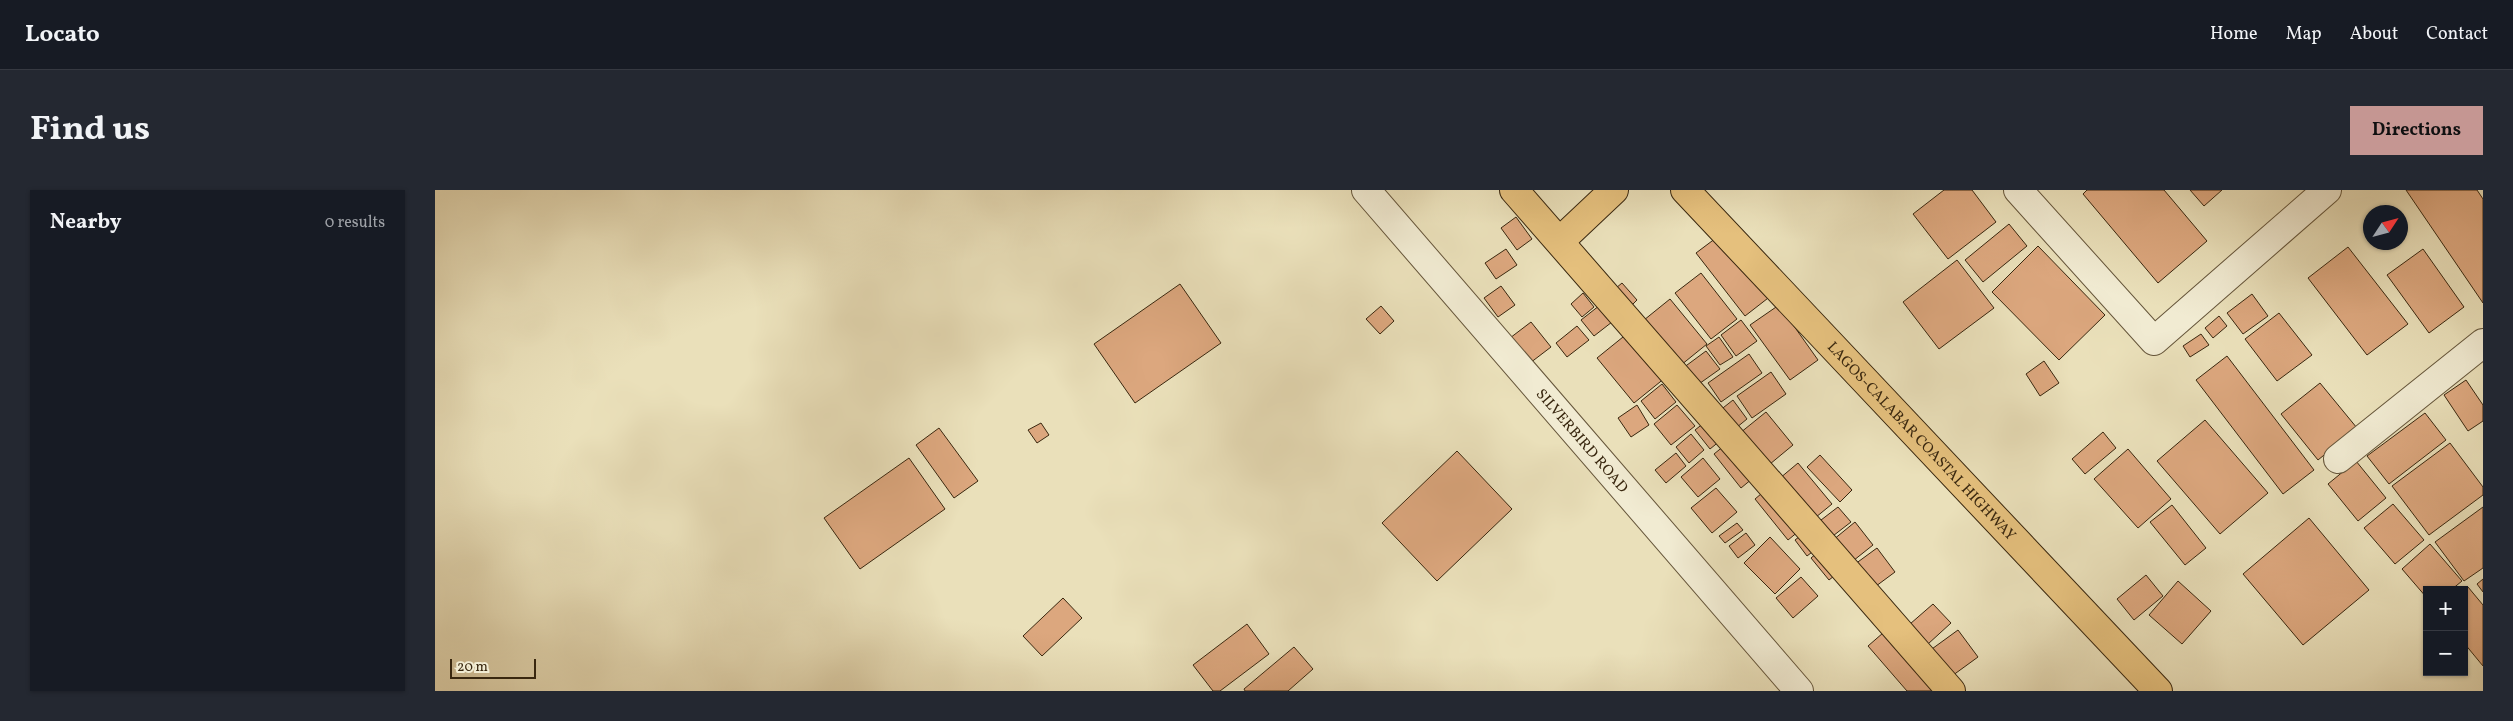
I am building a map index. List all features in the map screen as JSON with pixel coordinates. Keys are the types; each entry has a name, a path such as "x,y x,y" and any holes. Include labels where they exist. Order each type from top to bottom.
{"highway":[{"path":"1514,190 1951,691"},
{"path":"1560,241 1614,190"},
{"name":"LAGOS-CALABAR COASTAL HIGHWAY","path":"1685,190 2159,691"}],"street":[{"name":"SILVERBIRD ROAD","path":"1366,190 1799,691"},
{"path":"2018,190 2154,341 2327,190"},
{"path":"2338,459 2483,343"}],"building":[{"path":"1944,190 1972,190 1996,222 1948,259 1913,214"},
{"path":"2087,190 2164,190 2207,241 2158,283 2083,194"},
{"path":"2190,190 2222,190 2204,206"},
{"path":"2406,190 2477,190 2483,199 2483,303"},
{"path":"1516,217 1532,239 1517,250 1501,228"},
{"path":"2009,224 2027,246 1983,282 1965,260"},
{"path":"1724,232 1772,295 1745,316 1696,253"},
{"path":"2038,246 2105,315 2059,360 1992,292"},
{"path":"2348,247 2408,324 2367,355 2308,278"},
{"path":"1506,249 1517,265 1496,279 1485,263"},
{"path":"2423,249 2464,307 2429,333 2387,275"},
{"path":"1957,260 1994,308 1939,349 1903,302"},
{"path":"1701,273 1737,319 1711,339 1675,293"},
{"path":"1622,283 1637,300 1626,311 1610,293"},
{"path":"1180,284 1221,343 1135,403 1094,344"},
{"path":"1501,286 1515,305 1498,317 1484,298"},
{"path":"1583,293 1594,307 1582,317 1571,304"},
{"path":"2252,294 2268,316 2243,334 2227,313"},
{"path":"1609,298 1621,315 1594,336 1581,320"},
{"path":"1670,299 1707,344 1634,403 1597,358"},
{"path":"1779,305 1818,360 1790,380 1750,325"},
{"path":"1381,306 1394,321 1380,334 1366,319"},
{"path":"2279,313 2312,355 2277,381 2245,339"},
{"path":"2219,316 2227,326 2213,338 2205,328"},
{"path":"1741,320 1757,341 1736,356 1721,335"},
{"path":"1531,322 1551,347 1530,363 1510,338"},
{"path":"1577,326 1589,340 1567,357 1556,343"},
{"path":"2201,334 2209,345 2190,357 2183,346"},
{"path":"1719,337 1733,357 1720,365 1706,346"},
{"path":"1706,351 1720,369 1696,386 1683,368"},
{"path":"1749,354 1762,373 1721,402 1708,383"},
{"path":"2227,356 2314,470 2283,494 2196,380"},
{"path":"2044,361 2059,383 2040,396 2026,374"},
{"path":"1771,372 1786,394 1752,418 1737,396"},
{"path":"2466,380 2483,405 2483,421 2468,431 2444,395"},
{"path":"2320,383 2357,428 2318,460 2281,414"},
{"path":"1662,384 1676,402 1655,419 1641,401"},
{"path":"1733,400 1747,419 1710,449 1695,430"},
{"path":"1637,405 1649,425 1631,437 1618,418"},
{"path":"1677,405 1695,426 1671,445 1654,424"},
{"path":"1766,412 1793,445 1741,488 1714,454"},
{"path":"2425,413 2446,440 2389,484 2367,456"},
{"path":"2205,420 2268,493 2220,534 2157,461"},
{"path":"1041,423 1049,435 1037,443 1028,430"},
{"path":"939,428 978,481 954,498 916,445"},
{"path":"2103,432 2116,448 2085,474 2072,459"},
{"path":"1691,434 1704,450 1689,463 1676,447"},
{"path":"2450,443 2483,487 2483,495 2429,535 2392,486"},
{"path":"2128,449 2171,499 2138,528 2094,479"},
{"path":"1457,451 1512,509 1437,581 1382,523"},
{"path":"1676,453 1686,466 1666,483 1655,470"},
{"path":"1820,455 1852,490 1840,502 1807,467"},
{"path":"909,458 945,509 860,569 824,518"},
{"path":"1703,458 1720,479 1698,497 1681,477"},
{"path":"2356,461 2386,498 2358,521 2328,484"},
{"path":"1798,463 1832,504 1788,540 1755,499"},
{"path":"1716,488 1737,512 1712,533 1691,508"},
{"path":"2393,504 2424,540 2395,564 2364,528"},
{"path":"2172,505 2206,548 2185,565 2150,522"},
{"path":"1838,507 1851,522 1807,556 1795,540"},
{"path":"2483,507 2483,568 2464,581 2435,542"},
{"path":"2309,518 2369,590 2303,645 2243,574"},
{"path":"1855,522 1873,545 1829,580 1811,558"},
{"path":"1737,523 1743,530 1725,543 1719,536"},
{"path":"1746,533 1755,545 1738,558 1729,546"},
{"path":"1770,537 1800,569 1775,594 1744,563"},
{"path":"2430,544 2462,581 2456,586 2423,586 2423,593 2402,569"},
{"path":"1877,548 1895,572 1868,592 1851,567"},
{"path":"2146,575 2163,596 2134,620 2117,599"},
{"path":"1801,577 1818,596 1793,618 1776,598"},
{"path":"2483,579 2483,592 2477,584"},
{"path":"2178,581 2211,611 2182,644 2149,615"},
{"path":"2468,587 2483,605 2483,666 2468,648"},
{"path":"1063,598 1082,618 1042,656 1023,636"},
{"path":"1933,604 1951,623 1928,644 1910,624"},
{"path":"1247,624 1269,654 1220,691 1213,691 1193,665"},
{"path":"1891,626 1947,691 1907,691 1868,646"},
{"path":"1958,630 1978,657 1945,681 1925,654"},
{"path":"1294,647 1313,669 1288,691 1245,691 1244,689"}]}
